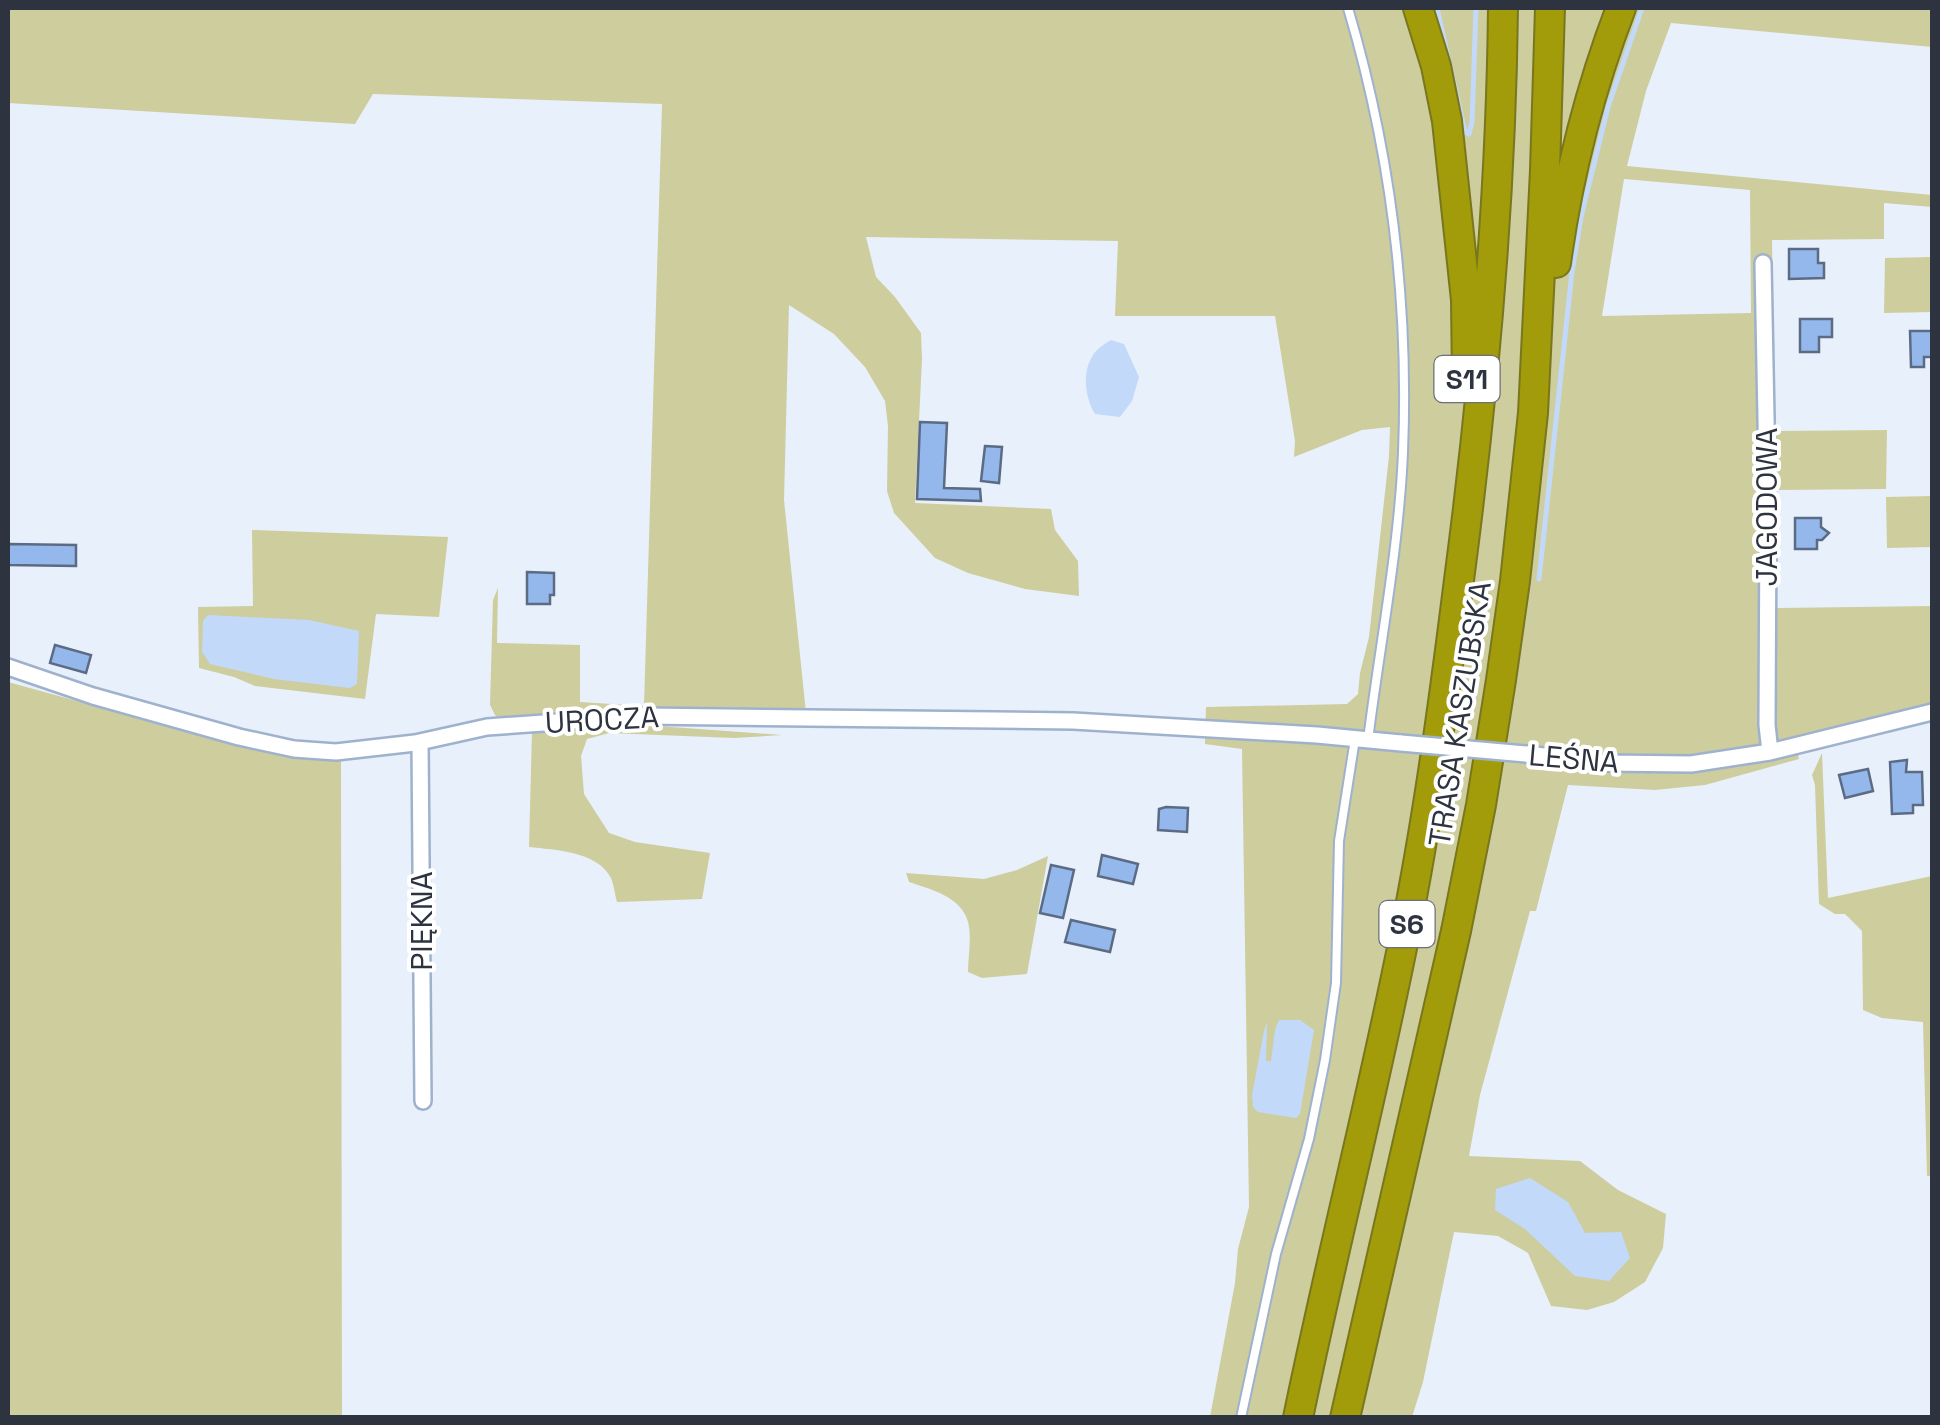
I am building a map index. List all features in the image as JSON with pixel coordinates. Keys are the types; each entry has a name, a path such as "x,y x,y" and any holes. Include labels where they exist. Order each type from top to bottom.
{"highway":[{"name":"S11","path":"1418,8 1436,66 1447,122 1466,300 1463,554"},
{"name":"TRASA KASZUBSKA","path":"1298,1418 1382,1042 1438,742 1474,471 1494,249 1502,8"},
{"name":"TRASA KASZUBSKA","path":"1344,1418 1456,931 1481,806 1515,581 1533,412 1550,8"},
{"name":"S11","path":"1533,412 1571,178 1621,8"}],"street":[{"name":"JAGODOWA","path":"1763,263 1770,752"},
{"name":"UROCZA","path":"8,667 239,737 294,749 336,752 420,742 487,727 643,716 1072,722 1210,728"},
{"name":"LEŚNA","path":"1210,728 1634,764 1691,764 1770,752 1932,712"},
{"name":"PIĘKNA","path":"420,742 423,1101"}],"lane":[{"path":"1241,1418 1276,1254 1309,1138 1325,1060 1336,984 1338,841 1380,662 1402,456 1404,332 1391,196 1378,120 1348,8"}],"green space":[{"path":"8,8 1932,8 1932,47 1671,23 1646,91 1627,166 1932,195 1932,207 1884,203 1884,239 1772,240 1775,431 1887,430 1886,489 1775,490 1776,608 1932,606 1932,705 1795,739 1799,759 1705,785 1655,790 1568,785 1536,911 1530,911 1480,1095 1469,1156 1580,1161 1618,1190 1666,1214 1663,1248 1645,1282 1614,1302 1587,1310 1551,1306 1528,1253 1498,1236 1454,1232 1412,1417 1210,1417 1238,1249 1249,1207 1242,749 1205,744 1206,707 1347,704 1358,694 1369,637 1389,456 1390,427 1362,430 1294,457 1295,441 1275,316 1115,316 1118,241 866,237 876,277 921,333 915,503 1051,509 1055,530 1078,561 1079,596 1025,589 968,573 935,558 894,513 887,491 885,401 865,367 834,334 789,305 784,500 806,713 726,707 645,707 645,713 503,721 490,705 493,600 498,588 497,643 580,645 580,702 644,706 662,104 373,94 355,124 8,103","holes":["1624,179 1750,190 1751,313 1602,316"]},
{"path":"1932,257 1932,312 1884,313 1885,258"},
{"path":"1932,496 1932,547 1887,548 1886,497"},
{"path":"252,530 448,537 439,617 376,614 365,699 255,686 199,668 198,607 253,606"},
{"path":"8,682 286,755 341,757 342,1417 8,1417"},
{"path":"644,725 782,735 734,738 609,733 587,739 581,756 584,794 609,833 635,842 710,853 702,899 617,902 611,878 596,862 563,851 529,847 532,731"},
{"path":"1822,753 1828,898 1932,876 1932,1176 1927,1176 1923,1022 1882,1018 1863,1010 1862,931 1845,914 1835,914 1819,904 1812,775"},
{"path":"1048,856 1027,974 982,978 968,972 970,934 965,913 944,895 909,882 906,873 984,879"}],"water":[{"path":"1111,340 1124,344 1139,377 1132,401 1120,417 1095,414 1088,399 1088,365"},
{"path":"208,615 309,620 359,631 357,684 350,688 274,679 210,664 202,652 203,621"},
{"path":"1279,1020 1300,1020 1314,1030 1300,1114 1296,1118 1258,1112 1253,1107 1264,1031 1267,1022 1266,1061 1271,1061"},
{"path":"1530,1178 1568,1202 1585,1233 1621,1232 1630,1258 1609,1281 1575,1276 1525,1229 1495,1210 1496,1189"}],"building":[{"path":"1789,249 1818,249 1818,263 1824,263 1824,278 1789,279"},
{"path":"1800,319 1832,319 1832,337 1819,337 1819,352 1800,352"},
{"path":"1910,331 1932,331 1932,357 1924,357 1924,367 1911,367"},
{"path":"920,422 947,423 944,488 980,489 981,501 917,499"},
{"path":"985,446 1002,447 999,483 981,481"},
{"path":"1795,518 1821,518 1821,527 1829,533 1817,540 1817,549 1795,549"},
{"path":"8,544 76,545 76,566 8,565"},
{"path":"527,572 554,573 550,604 527,604"},
{"path":"55,645 91,655 86,673 50,663"},
{"path":"1907,760 1906,772 1922,772 1923,805 1913,805 1913,813 1892,814 1890,762"},
{"path":"1868,769 1873,791 1845,798 1839,775"},
{"path":"1188,808 1187,832 1158,830 1159,809"},
{"path":"1102,855 1138,864 1133,884 1098,876"},
{"path":"1051,865 1074,870 1063,918 1040,913"},
{"path":"1071,920 1115,930 1110,952 1065,942"}],"waterway":[{"path":"1437,8 1465,132 1469,134"},
{"path":"1469,134 1476,8"},
{"path":"1539,579 1581,217 1608,107 1642,8"}]}
